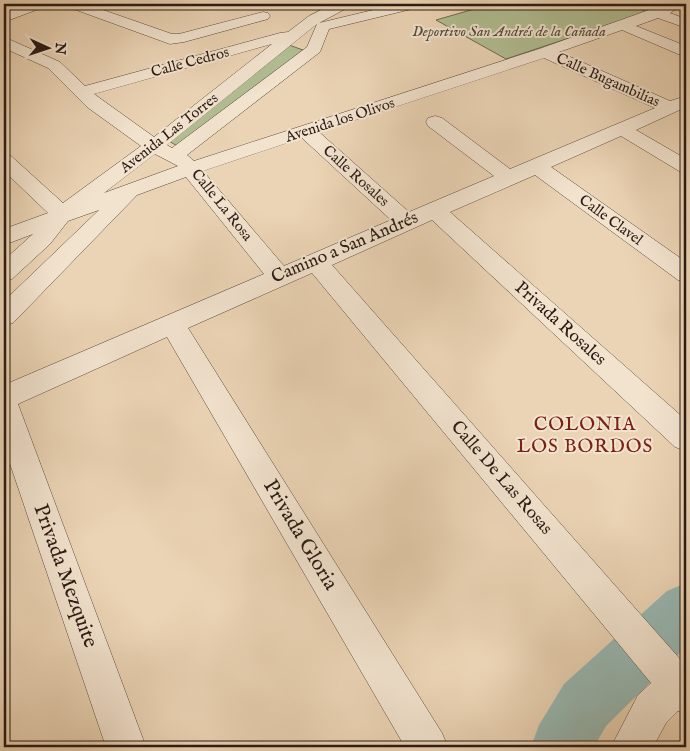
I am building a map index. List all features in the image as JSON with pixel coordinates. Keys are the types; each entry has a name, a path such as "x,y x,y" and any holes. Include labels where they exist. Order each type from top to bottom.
{"street":[{"path":"4,18 39,4"},
{"path":"73,4 170,39 179,39 263,16"},
{"name":"Avenida Las Torres","path":"4,273 42,238 62,214 154,146 320,16 344,4"},
{"name":"Avenida Las Torres","path":"183,162 314,49 323,26 415,4"},
{"name":"Avenida los Olivos","path":"4,238 62,214 132,190 183,162 306,131 545,52 658,13 677,4"},
{"path":"241,7 299,32"},
{"path":"658,13 686,24"},
{"path":"622,25 684,51"},
{"name":"Calle Cedros","path":"81,92 299,32"},
{"name":"Calle La Rosa","path":"4,42 54,65 93,103 154,146 183,162 280,276"},
{"name":"Calle Bugambilias","path":"545,52 678,105"},
{"name":"Camino a San Andrés","path":"4,397 678,105"},
{"path":"435,122 509,178"},
{"path":"622,129 686,167"},
{"name":"Calle Rosales","path":"306,131 406,222"},
{"path":"4,160 62,214"},
{"name":"Calle Clavel","path":"536,166 686,274"},
{"name":"Avenida Las Torres","path":"4,316 132,190"},
{"name":"Privada Rosales","path":"434,210 686,438"},
{"name":"Calle De Las Rosas","path":"316,262 678,681"},
{"name":"Privada Gloria","path":"172,323 428,747"},
{"name":"Privada Mezquite","path":"4,405 126,747"},
{"path":"631,747 652,709 678,681"}],"green space":[{"name":"Deportivo San Andrés de la Cañada","path":"492,4 655,4 640,9 647,12 506,59 436,20"},
{"path":"289,45 303,50 179,147 167,140"}],"waterway":[{"path":"561,747 585,705 686,610"}],"district":[{"name":"COLONIA LOS BORDOS","path":"585,436"}]}
